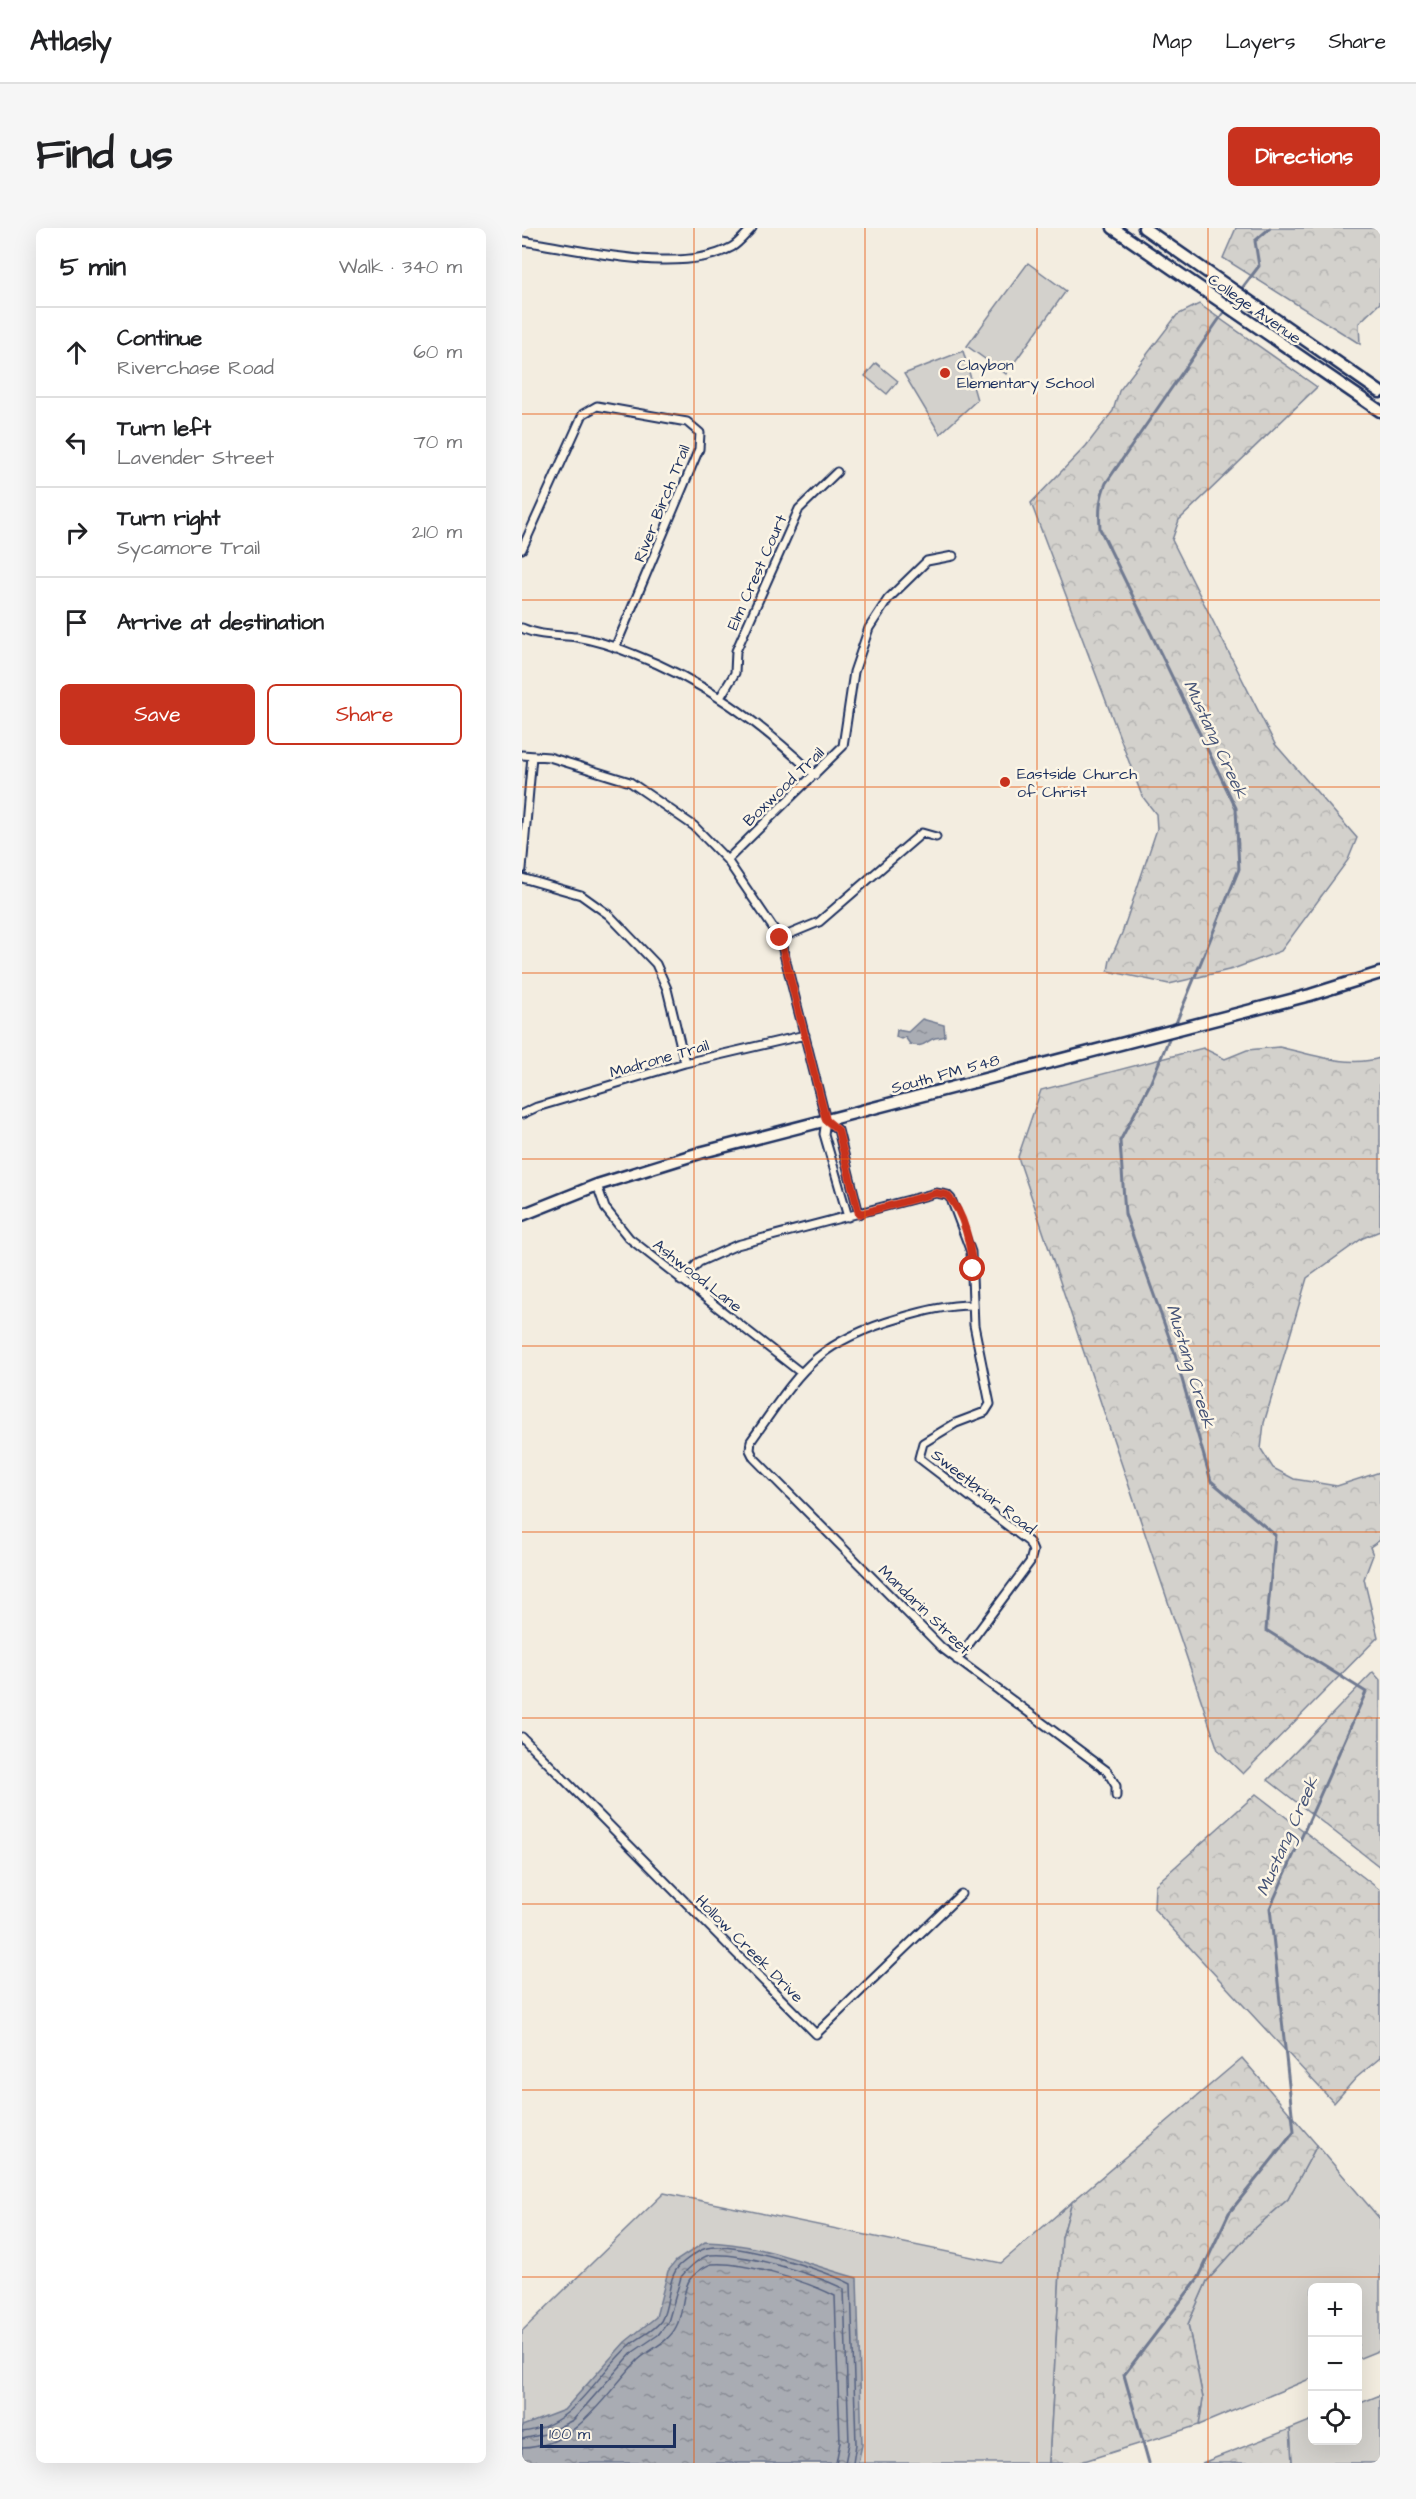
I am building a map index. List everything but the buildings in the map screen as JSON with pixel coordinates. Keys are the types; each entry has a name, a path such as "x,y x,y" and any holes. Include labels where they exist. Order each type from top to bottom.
{"main road":[{"name":"College Avenue","path":"1113,228 1380,411"},
{"name":"College Avenue","path":"1144,228 1380,392"},
{"path":"1326,375 1336,360"},
{"name":"South FM 548","path":"522,1215 597,1185 703,1152 1320,992 1380,973"}],"street":[{"path":"522,241 655,260 691,260 733,247 752,228"},
{"name":"River Birch Trail","path":"522,549 582,414 597,406 687,422 700,433 699,449 615,648"},
{"name":"Elm Crest Court","path":"721,696 735,673 736,651 799,509 837,472"},
{"name":"Boxwood Trail","path":"727,860 843,746 854,672 869,628 888,599 927,561 953,556"},
{"path":"522,628 532,633 579,638 633,654 721,696 777,739 815,775"},
{"path":"522,754 549,757 630,782 694,826 727,860 780,938 826,1120 824,1134 848,1217"},
{"path":"522,869 532,756"},
{"path":"780,938 819,922 922,833 936,837"},
{"path":"522,878 582,895 609,915 656,964 667,989 685,1063"},
{"name":"Madrone Trail","path":"522,1114 537,1107 685,1063 805,1035"},
{"path":"826,1120 838,1130 859,1214"},
{"name":"Ashwood Lane","path":"597,1185 605,1208 615,1224 681,1281 800,1372"},
{"path":"681,1281 699,1262 723,1250 936,1193 947,1195 956,1206 971,1252 972,1305 943,1306 856,1332 827,1348 800,1372"},
{"name":"Sweetbriar Road","path":"957,1660 1030,1562 1033,1551 1029,1542 922,1462 918,1452 923,1443 942,1430 989,1409 990,1396 978,1349 972,1305"},
{"name":"Mandarin Street","path":"800,1372 751,1441 750,1450 754,1458 915,1622 957,1660 1107,1771 1116,1786 1116,1796"},
{"name":"Hollow Creek Drive","path":"522,1737 816,2034 961,1894"}],"green space":[{"path":"1236,228 1380,228 1380,303 1359,323 1360,344 1223,258"},
{"path":"1028,263 1066,291 1006,374 967,346"},
{"path":"1199,304 1317,387 1179,520 1172,540 1275,744 1357,838 1348,860 1281,951 1233,969 1169,984 1108,971 1157,829 1156,814 1142,796 1031,503 1086,446 1113,411 1119,391 1177,315"},
{"path":"963,351 977,400 940,434 904,374"},
{"path":"876,363 898,381 887,394 865,376"},
{"path":"1279,1047 1342,1061 1368,1061 1380,1058 1380,1231 1363,1238 1307,1278 1264,1423 1261,1449 1273,1468 1294,1479 1337,1486 1380,1472 1380,1540 1370,1547 1373,1555 1364,1579 1378,1637 1243,1774 1218,1750 1018,1157 1041,1090 1203,1048 1225,1059 1247,1050"},
{"path":"1373,1672 1380,1680 1380,1867 1268,1780"},
{"path":"1256,1794 1380,1890 1380,2058 1356,2078 1334,2103 1154,1909 1155,1885"},
{"path":"1242,2058 1317,2145 1288,2199 1253,2230 1207,2281 1188,2324 1203,2398 1199,2425 1078,2463 1049,2463 1062,2238 1072,2202"},
{"path":"1317,2145 1380,2219 1380,2350 1362,2357 1362,2283 1308,2283 1308,2380 1199,2425 1203,2398 1188,2324 1207,2281 1253,2230 1288,2199"},
{"path":"664,2193 1001,2263 1072,2202 1062,2238 1049,2463 522,2463 522,2331"},
{"path":"1380,2395 1380,2463 1292,2463 1290,2429 1308,2422 1308,2445 1362,2445 1362,2402"},
{"path":"1290,2429 1292,2463 1202,2463"}],"water":[{"path":"922,1019 944,1025 945,1036 918,1046 910,1044 905,1037 901,1039 896,1037 897,1030 908,1032"},
{"path":"705,2242 764,2250 857,2278 862,2445 858,2463 522,2463 522,2426 564,2410 625,2342 656,2317 668,2271 676,2261"}],"waterway":[{"name":"Mustang Creek","path":"1240,291 1259,266 1255,241 1270,228"},
{"name":"Mustang Creek","path":"1174,1028 1239,869 1236,808 1100,529 1100,506 1106,483 1235,296"},
{"name":"Mustang Creek","path":"1149,2463 1124,2375 1199,2277 1229,2213 1294,2132 1270,1908 1366,1692 1266,1630 1275,1535 1211,1481 1174,1351 1125,1214 1120,1141 1150,1084 1171,1034"}],"place":[{"name":"Claybon Elementary School","path":"945,373"},
{"name":"Eastside Church of Christ","path":"1005,782"}],"route":[{"path":"780,938 826,1120 838,1130 859,1214 936,1193 947,1195 956,1206 967,1236 973,1269"}]}
